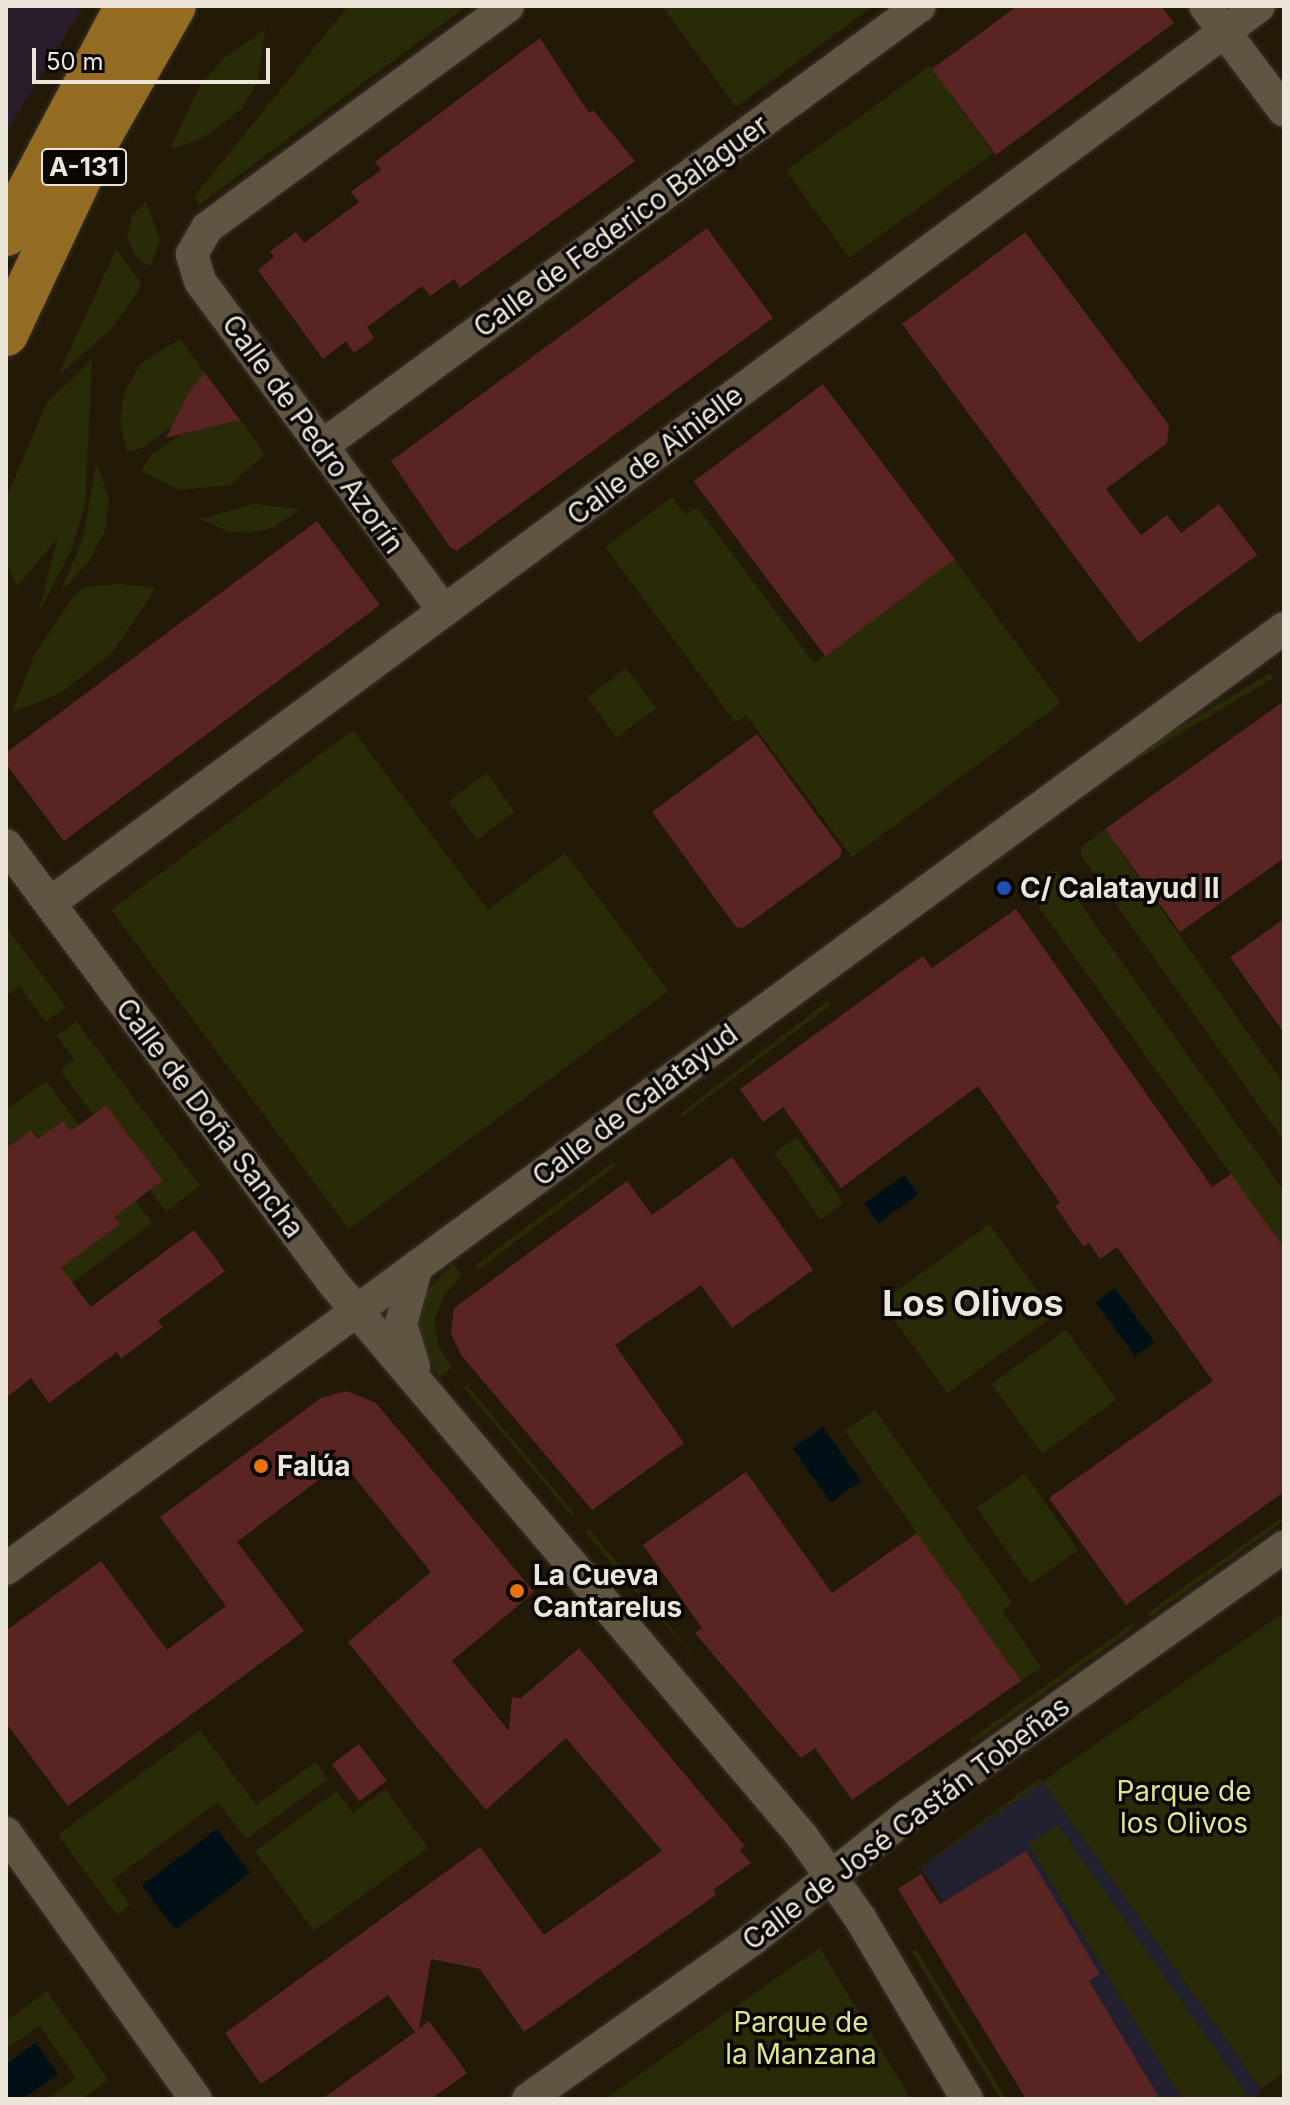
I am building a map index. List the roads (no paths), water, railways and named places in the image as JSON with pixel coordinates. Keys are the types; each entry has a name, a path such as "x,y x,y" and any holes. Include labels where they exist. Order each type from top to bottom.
{"main road":[{"name":"A-131","path":"6,234 127,6"},
{"name":"A-131","path":"6,334 92,151 174,6"}],"street":[{"name":"Calle de Pedro Azorín","path":"444,611 200,281 192,254 207,228 508,6"},
{"name":"Calle de Federico Balaguer","path":"322,446 920,6"},
{"path":"1205,6 1284,111"},
{"name":"Calle de Ainielle","path":"50,903 1259,6"},
{"name":"Calle de Calatayud","path":"6,1569 1277,627"},
{"name":"Calle de Doña Sancha","path":"6,845 357,1310 423,1384 832,1877 967,2099"},
{"name":"Calle de Doña Sancha","path":"417,1266 401,1324 409,1357 423,1384"},
{"name":"Calle de José Castán Tobeñas","path":"528,2099 832,1877 908,1815 1284,1547"},
{"path":"6,1833 196,2099"}],"place":[{"name":"C/ Calatayud II","path":"1004,888"},
{"name":"Falúa","path":"261,1466"},
{"name":"La Cueva Cantarelus","path":"517,1591"}],"district":[{"name":"Los Olivos","path":"973,1304"}],"park label":[{"name":"Parque de los Olivos","path":"1184,1807"},
{"name":"Parque de la Manzana","path":"801,2038"}]}
